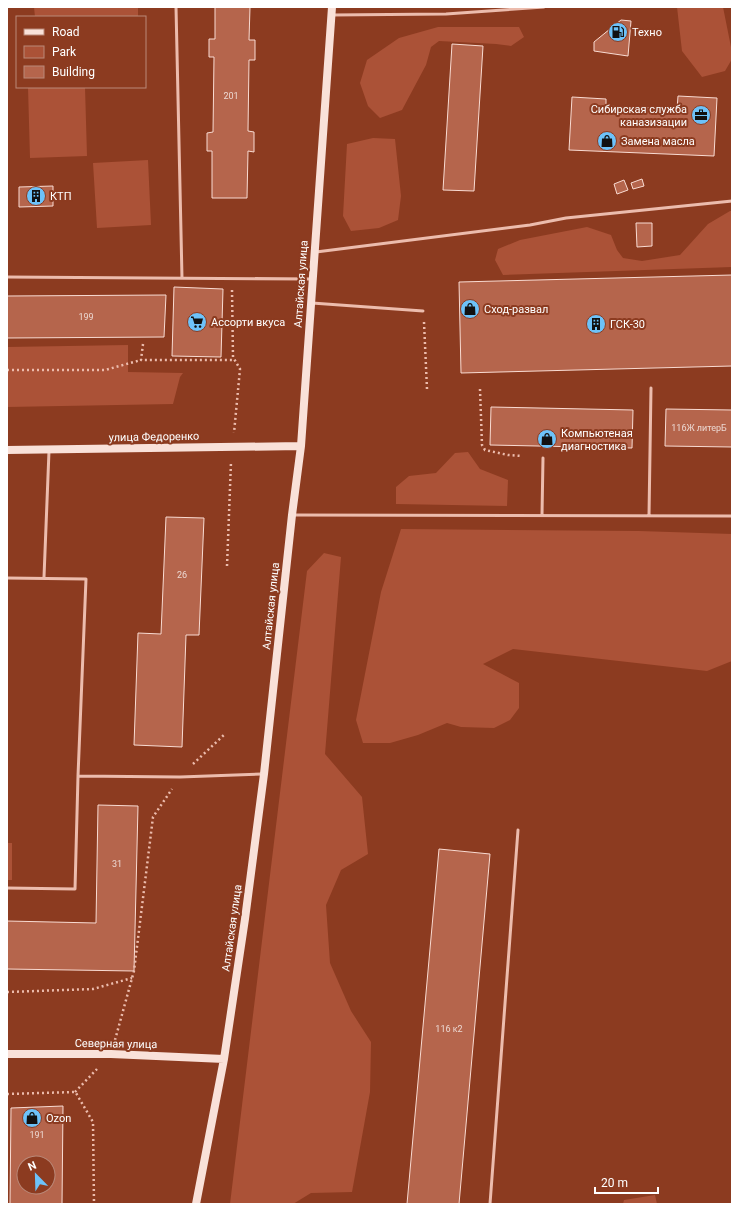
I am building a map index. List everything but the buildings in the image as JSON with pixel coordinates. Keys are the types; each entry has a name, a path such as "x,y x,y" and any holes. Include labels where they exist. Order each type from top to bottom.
{"main road":[{"name":"Алтайская улица","path":"196,1204 224,1059 264,774 292,515 301,446 332,11"},
{"name":"улица Федоренко","path":"7,450 301,446"},
{"name":"Северная улица","path":"7,1054 111,1054 224,1059"}],"lane":[{"path":"176,7 182,278"},
{"path":"332,11 446,14 544,7"},
{"path":"314,252 530,225 566,218 732,201"},
{"path":"7,277 312,279"},
{"path":"311,303 423,311"},
{"path":"649,516 651,388"},
{"path":"44,577 50,449"},
{"path":"542,516 543,458"},
{"path":"292,515 732,516"},
{"path":"7,578 86,578 74,889 7,888"},
{"path":"78,776 180,777 264,774"},
{"path":"490,1204 518,830"}],"path":[{"path":"227,566 232,447 240,369 233,357 232,278"},
{"path":"423,311 427,389"},
{"path":"141,360 143,344"},
{"path":"7,370 105,370 141,360 235,360"},
{"path":"480,389 482,445 485,450 508,455 522,456"},
{"path":"7,1094 75,1092 111,1054 134,971 153,817 180,777 225,734"},
{"path":"7,992 93,989 132,978"},
{"path":"75,1092 93,1122 94,1204"}],"green space":[{"path":"34,7 138,7 138,16 35,16"},
{"path":"677,7 723,7 732,52 732,59 725,71 702,77 682,51"},
{"path":"438,27 519,27 524,37 511,46 439,41 431,47 426,65 402,110 380,118 368,106 360,83 367,60 399,38"},
{"path":"28,88 85,88 87,156 30,158"},
{"path":"373,138 395,139 401,196 398,220 379,228 351,231 343,216 347,144"},
{"path":"148,160 151,225 97,228 93,163"},
{"path":"732,211 732,267 503,275 495,260 498,249 520,240 587,227 611,235 617,250 623,258 642,261 680,255 708,224"},
{"path":"128,345 128,372 183,373 180,377 173,404 7,407 7,347"},
{"path":"468,452 480,469 508,480 507,506 396,504 396,487 409,476 436,473 455,453"},
{"path":"401,529 639,531 732,534 732,661 707,671 513,649 483,664 519,683 519,708 510,720 494,728 461,727 447,723 418,735 390,743 363,743 356,720 381,592"},
{"path":"324,553 341,557 325,754 362,797 368,854 341,870 326,905 330,963 351,1011 371,1042 370,1092 352,1192 311,1193 293,1204 230,1204 307,571"},
{"path":"7,843 12,843 12,880 7,880"},
{"path":"655,1195 657,1204 623,1204 624,1200"}],"place":[{"name":"Техно","path":"618,32"},
{"name":"Сибирская служба каназизации","path":"701,115"},
{"name":"Замена масла","path":"607,141"},
{"name":"КТП","path":"36,196"},
{"name":"Сход-развал","path":"470,309"},
{"name":"Ассорти вкуса","path":"197,322"},
{"name":"ГСК-30","path":"596,324"},
{"name":"Компьютеная диагностика","path":"547,439"},
{"name":"Ozon","path":"32,1118"}]}
